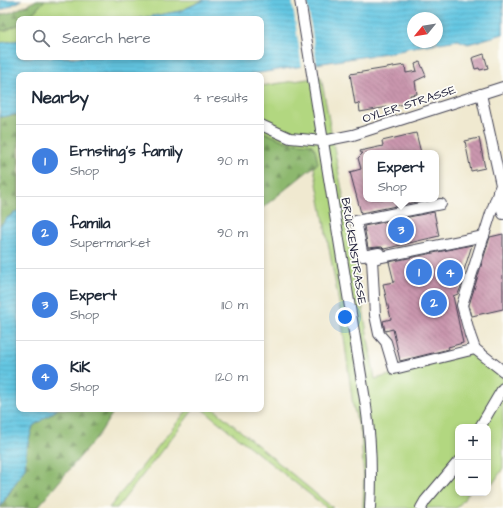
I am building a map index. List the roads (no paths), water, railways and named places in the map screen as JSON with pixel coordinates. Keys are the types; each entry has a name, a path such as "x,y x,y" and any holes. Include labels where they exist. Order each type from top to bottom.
{"street":[{"name":"BRÜCKENSTRASSE","path":"300,0 311,76 323,140 366,406 370,436 372,478 370,508"},
{"name":"OYLER STRASSE","path":"264,126 290,138 323,140 354,135 503,87"},
{"path":"481,94 501,185 462,305 475,349 503,371"},
{"path":"498,192 503,214"},
{"path":"441,204 356,221 363,256 448,236"},
{"path":"475,349 394,369 386,342 379,334 375,315 372,259 484,236"},
{"path":"482,424 503,388"},
{"path":"421,508 425,501 455,466"}],"water":[{"path":"0,0 22,0 0,11"},
{"path":"204,0 503,0 503,34 468,44 458,40 443,42 443,12 407,12 407,48 405,50 264,72 16,72 16,114 0,117 0,43 16,40 16,60 264,60 264,16 153,16 180,11"},
{"path":"16,212 16,412 54,412 33,426 26,450 25,468 0,507 0,226 7,218"}],"place":[{"name":"Expert","path":"401,230"},
{"name":"Ernsting's family","path":"419,272"},
{"name":"KiK","path":"450,273"},
{"name":"famila","path":"434,303"}]}
